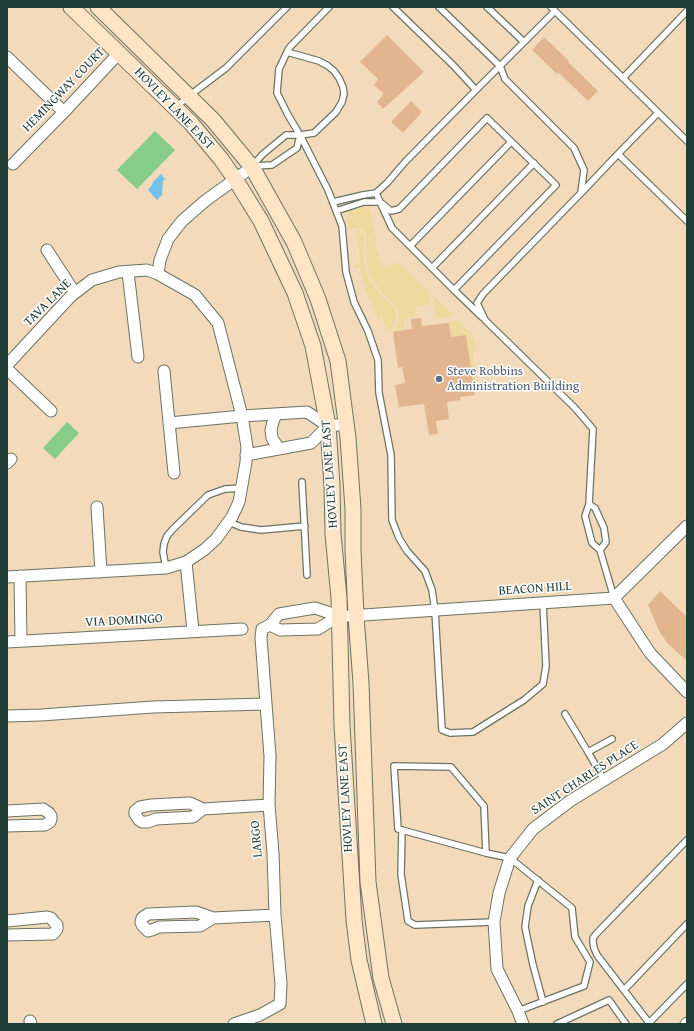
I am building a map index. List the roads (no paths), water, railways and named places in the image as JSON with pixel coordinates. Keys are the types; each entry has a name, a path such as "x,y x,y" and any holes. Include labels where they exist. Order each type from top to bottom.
{"main road":[{"name":"HOVLEY LANE EAST","path":"72,7 191,122 221,159 261,221 295,293 313,346 328,426 339,616 343,740 354,920 359,960 374,1024"},
{"name":"HOVLEY LANE EAST","path":"98,7 213,120 252,167 294,242 318,299 338,361 346,424 353,509 353,550 364,755 368,882 381,978 394,1024"}],"street":[{"name":"HEMINGWAY COURT","path":"13,164 119,53"},
{"path":"7,57 64,112"},
{"path":"158,274 160,260 168,238 182,221 205,201 252,167"},
{"path":"47,250 75,293"},
{"name":"TAVA LANE","path":"7,577 166,568 186,562 204,550 216,539 232,518 240,502 247,447 242,416 218,323 195,295 158,274 147,270 119,272 92,280 75,293 8,363"},
{"path":"128,272 138,357"},
{"path":"8,363 51,411"},
{"path":"164,371 174,473"},
{"path":"169,423 307,412 328,426"},
{"path":"276,414 271,430 272,438 278,449"},
{"path":"246,455 311,443 328,426 346,424"},
{"path":"97,507 101,572"},
{"path":"687,526 614,598 650,653 687,692"},
{"path":"186,562 193,631"},
{"path":"20,576 21,641"},
{"name":"BEACON HILL","path":"356,616 614,598"},
{"name":"LARGO","path":"234,1024 260,1015 280,1004 281,984 275,915 273,853 269,805 270,756 261,638 262,629 270,625 279,614 315,608 339,616 356,616"},
{"path":"270,625 280,630 318,629 339,616"},
{"name":"VIA DOMINGO","path":"7,642 242,629"},
{"path":"7,716 153,707 266,704"},
{"name":"SAINT CHARLES PLACE","path":"523,1024 497,969 494,922 499,893 510,858 533,828 604,780 663,744 687,723"},
{"path":"203,809 193,817 156,819 148,822 142,822 135,814 135,811 140,807 151,805 190,803 203,809 269,805"},
{"path":"7,811 43,809 49,813 51,819 48,824 42,825 7,826"},
{"path":"213,918 200,926 160,927 148,931 140,922 142,918 148,914 196,912 213,918 275,915"},
{"path":"7,921 47,917 51,918 57,925 57,930 53,934 7,935"}],"lane":[{"path":"176,108 189,96 226,68 287,7"},
{"path":"329,7 289,48 278,69 277,93 300,134 333,202 342,226 346,272 354,302 368,331 378,360 379,393 391,455 392,520 399,538 407,551 425,571 432,590 435,611 442,730 450,733 473,732 524,700 543,684 546,666 543,603"},
{"path":"393,7 453,65 476,90"},
{"path":"439,7 500,66 505,79 574,148 584,170 582,193"},
{"path":"488,7 524,42"},
{"path":"333,202 376,193 524,42 553,9 687,141"},
{"path":"623,78 687,11"},
{"path":"252,167 263,154 286,135 314,133 336,112 342,102 344,94 343,87 334,71 319,61 287,52"},
{"path":"485,320 477,304 483,294 658,113"},
{"path":"336,211 364,202 380,202 391,211 399,209 487,118 556,185 454,290"},
{"path":"252,167 272,165 297,148 300,134"},
{"path":"410,246 512,142"},
{"path":"618,154 687,221"},
{"path":"432,268 534,163"},
{"path":"376,193 392,228 575,408 592,429 589,504 585,516 592,543 600,550 614,598"},
{"path":"302,482 308,574"},
{"path":"166,568 163,552 164,544 167,536 172,530 208,495 225,489 242,488"},
{"path":"589,504 595,508 604,528 606,542 600,550"},
{"path":"229,522 241,527 261,530 305,526"},
{"path":"565,714 604,780"},
{"path":"588,752 612,738"},
{"path":"486,853 484,806 451,767 394,766 398,829 486,853 510,858 572,908 575,937 590,962 584,986 518,1011"},
{"path":"402,830 401,874 408,920 415,925 494,922"},
{"path":"687,840 596,933 593,938 594,948 597,955 649,1024 687,984"},
{"path":"538,880 528,906 525,927 543,1002"},
{"path":"624,990 687,924"},
{"path":"557,1024 609,1000 626,1024"}],"water":[{"path":"161,174 165,179 163,181 162,195 157,200 148,190"}],"place":[{"name":"Steve Robbins Administration Building","path":"439,379"}]}
